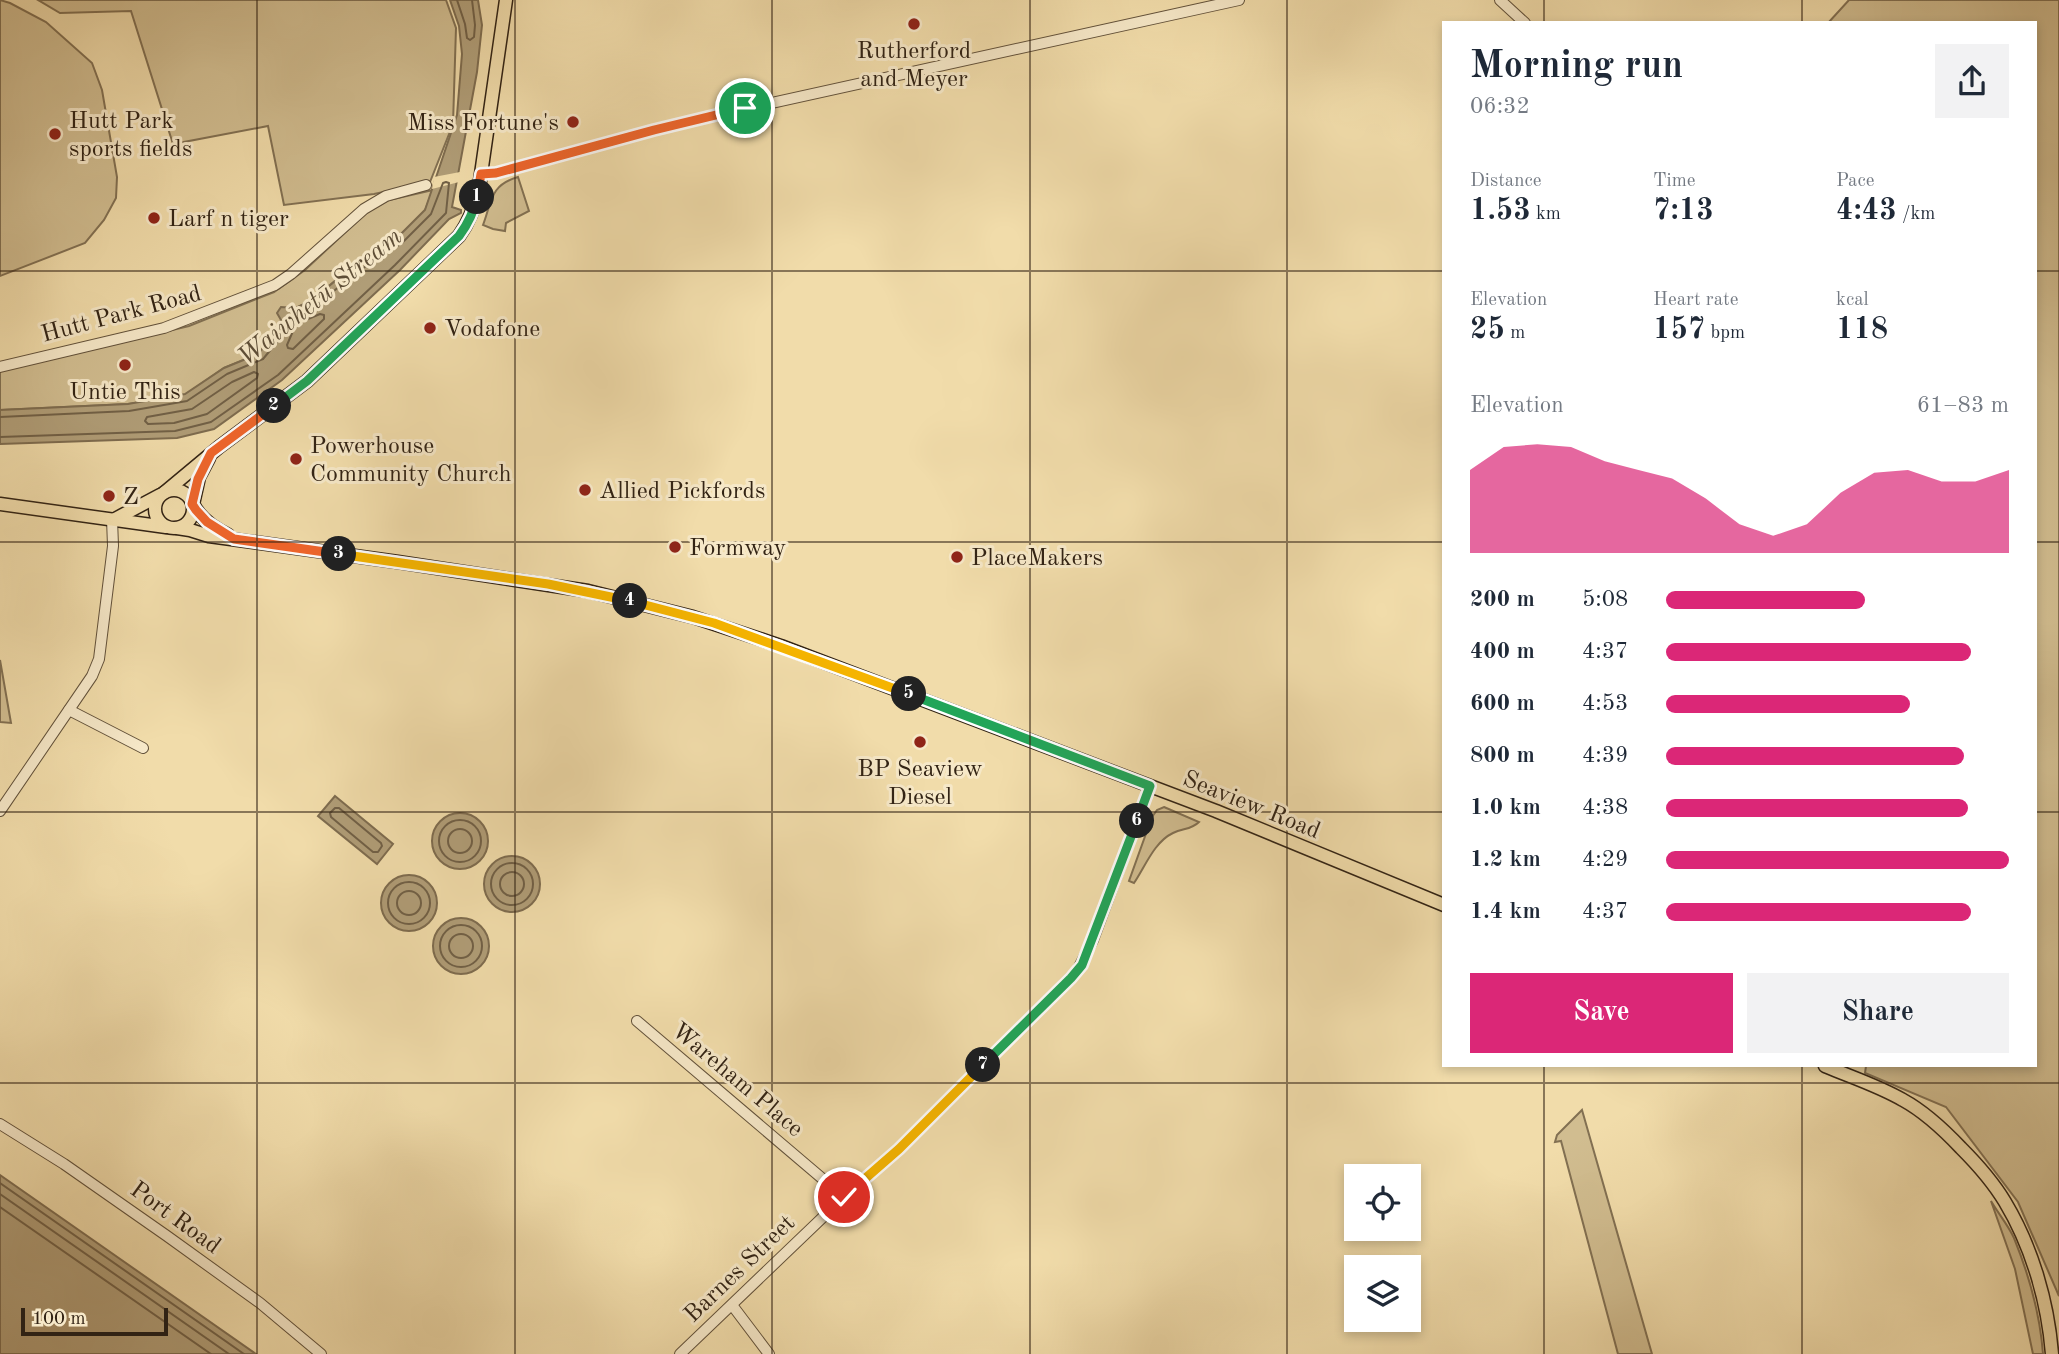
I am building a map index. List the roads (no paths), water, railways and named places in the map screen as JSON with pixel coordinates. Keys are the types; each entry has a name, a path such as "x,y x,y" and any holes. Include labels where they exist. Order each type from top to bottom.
{"main road":[{"path":"113,519 163,494 171,490 183,492 192,504 193,512 182,527 172,528 158,520 155,504 163,494 211,453 307,381 459,236 475,207 506,0"},
{"path":"192,504 198,479 211,453"},
{"name":"Seaview Road","path":"192,504 207,522 234,539"},
{"name":"Seaview Road","path":"0,505 190,530 209,536 548,584 665,609 781,646 1150,786 1442,904"},
{"path":"1827,1067 1910,1104 1941,1128 1984,1173 2011,1213 2030,1255 2045,1305 2052,1354"}],"street":[{"path":"481,174 496,173 726,113 1239,0"},
{"path":"1500,0 1523,21"},
{"name":"Hutt Park Road","path":"0,367 164,328 275,285 291,274 363,209 386,196 426,185"},
{"path":"0,811 92,676 99,659 113,546 113,519"},
{"path":"69,710 143,748"},
{"name":"Barnes Street","path":"680,1354 844,1197 899,1149 1077,971 1093,940 1150,786"},
{"name":"Wareham Place","path":"637,1021 844,1197"},
{"name":"Port Road","path":"0,1124 64,1164 167,1236 260,1303 321,1354"},
{"path":"732,1305 769,1354"}],"water":[{"name":"Waiwhetū Stream","path":"450,0 478,0 482,25 477,72 452,207 461,210 461,213 449,219 400,270 282,380 214,429 177,438 0,444 0,410 128,404 185,394 224,368 258,354 277,332 281,320 277,313 281,307 296,308 312,300 356,264 397,238 425,210 457,115 462,54 459,26"},
{"path":"335,796 393,844 377,864 318,816"},
{"path":"460,813 471,815 480,821 486,830 486,852 480,861 471,867 460,869 449,867 440,861 434,852 432,841 434,830 440,821 449,815"},
{"path":"512,856 523,858 532,864 538,873 538,895 532,904 523,910 512,912 501,910 492,904 486,895 484,884 486,873 492,864 501,858"},
{"path":"409,875 420,877 429,883 435,892 435,914 429,923 420,929 409,931 398,929 389,923 383,914 381,903 383,892 389,883 398,877"},
{"path":"461,918 472,920 481,926 487,935 487,957 481,966 472,972 461,974 450,972 441,966 435,957 433,946 435,935 441,926 450,920"},
{"path":"0,1175 256,1354 0,1354"}],"place":[{"name":"Rutherford and Meyer","path":"914,24"},
{"name":"Miss Fortune's","path":"573,122"},
{"name":"Hutt Park sports fields","path":"55,134"},
{"name":"Larf n tiger","path":"154,218"},
{"name":"Vodafone","path":"430,328"},
{"name":"Untie This","path":"125,365"},
{"name":"Powerhouse Community Church","path":"296,459"},
{"name":"Allied Pickfords","path":"585,490"},
{"name":"Z","path":"109,496"},
{"name":"Formway","path":"675,547"},
{"name":"PlaceMakers","path":"957,557"},
{"name":"BP Seaview Diesel","path":"920,742"}]}
